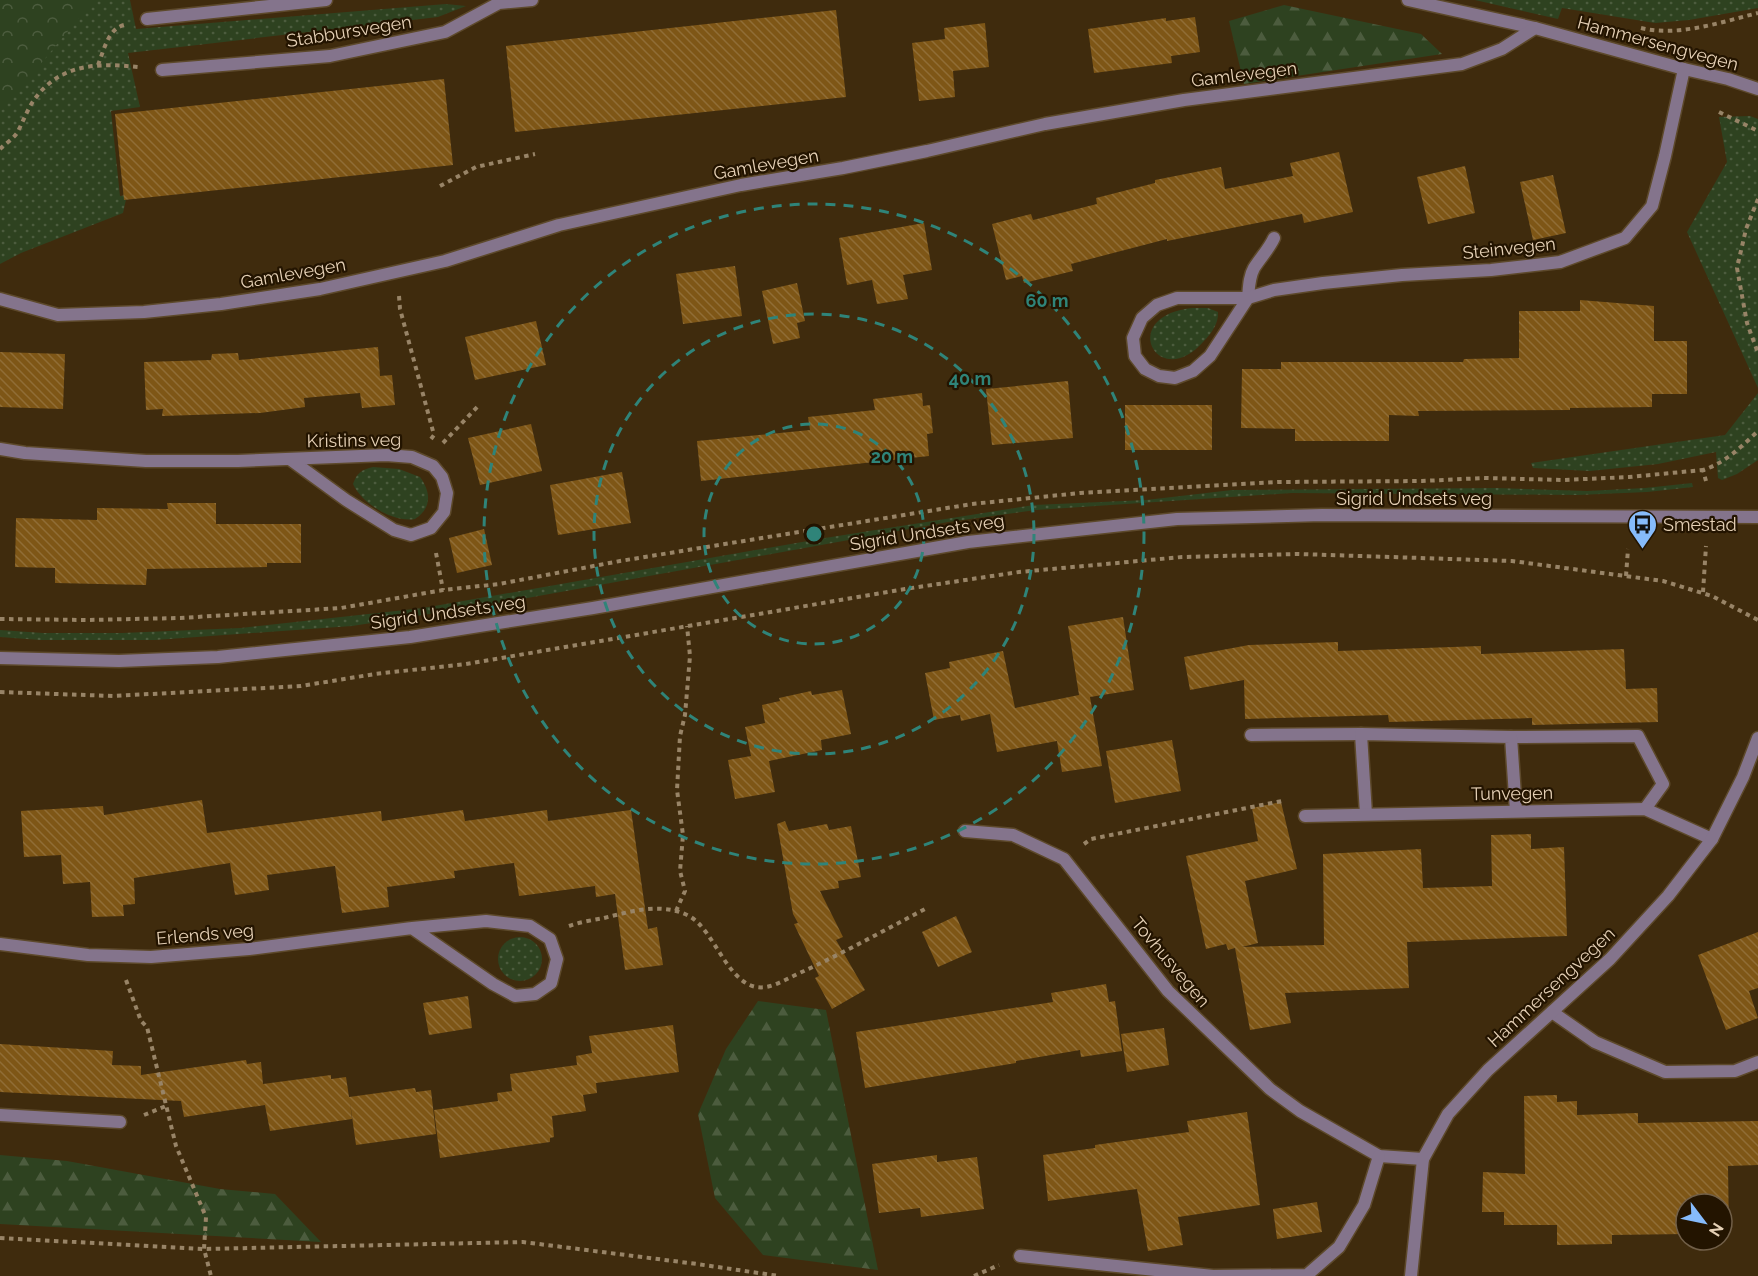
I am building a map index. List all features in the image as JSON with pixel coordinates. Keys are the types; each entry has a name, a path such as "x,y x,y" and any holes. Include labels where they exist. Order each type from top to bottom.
{"street":[{"name":"Stabbursvegen","path":"147,19 326,0"},
{"name":"Stabbursvegen","path":"162,70 330,56 445,32 492,2 532,0"},
{"name":"Hammersengvegen","path":"1408,0 1535,28 1758,89"},
{"name":"Gamlevegen","path":"0,299 58,315 144,312 220,304 320,289 446,261 560,225 741,185 927,151 1045,124 1184,100 1462,63 1502,48 1535,28"},
{"name":"Steinvegen","path":"1274,238 1270,248 1254,268 1249,282 1248,298 1210,356 1193,371 1175,378 1159,376 1145,369 1135,356 1133,338 1142,318 1157,305 1177,298 1248,298 1274,290 1323,283 1402,274 1491,270 1560,262 1625,238 1652,206 1684,69"},
{"name":"Kristins veg","path":"0,449 25,453 146,461 386,455 412,457 433,466 442,477 447,493 444,512 431,528 411,535 394,530 346,500 291,459"},
{"name":"Sigrid Undsets veg","path":"0,658 118,661 218,657 410,637 593,608 968,542 1177,519 1322,515 1758,517"},
{"path":"1360,734 1366,814"},
{"path":"1251,735 1638,736 1663,784 1645,809"},
{"path":"1511,736 1516,811"},
{"name":"Hammersengvegen","path":"1411,1276 1423,1159 1448,1114 1488,1070 1610,959 1668,896 1712,839 1743,777 1758,738"},
{"name":"Tunvegen","path":"1305,816 1645,809 1712,839"},
{"name":"Tovhusvegen","path":"965,831 1013,835 1064,859 1168,991 1270,1089 1300,1111 1378,1156 1423,1159"},
{"name":"Erlends veg","path":"0,944 88,955 151,957 249,949 486,921 530,927 550,939"},
{"path":"412,928 493,984 515,996 535,994 551,983 557,959 550,939"},
{"path":"1552,1012 1595,1042 1665,1072 1735,1071 1758,1062"},
{"path":"0,1115 120,1122"},
{"path":"1020,1256 1213,1276 1307,1275 1339,1247 1364,1204 1378,1156"}],"path":[{"path":"1639,33 1640,28 1656,32 1697,27 1758,13"},
{"path":"98,65 111,33 118,26 147,19"},
{"path":"0,149 15,135 35,99 51,81 72,70 98,65 162,70"},
{"path":"1719,111 1758,131"},
{"path":"440,186 476,167 535,154"},
{"path":"1758,200 1746,229 1737,268 1747,323 1758,353"},
{"path":"398,271 399,309 434,435 418,460"},
{"path":"418,460 432,455 480,404"},
{"path":"1706,481 1703,470 1713,467 1735,452 1758,431"},
{"path":"431,528 443,590"},
{"path":"1703,592 1706,546"},
{"path":"1626,576 1628,549"},
{"path":"0,692 113,696 301,686 375,674 466,664 905,589 1019,572 1182,557 1299,554 1512,561 1663,581 1703,592 1758,620"},
{"path":"676,911 685,891 680,871 683,835 677,790 680,736 685,715 690,656 687,626"},
{"path":"1064,859 1091,839 1282,801 1305,816"},
{"path":"550,939 571,925 579,923 644,909 676,911 691,917 740,979 751,985 765,987 819,964 925,909"},
{"path":"117,955 141,1021 147,1027 176,1146 206,1217 204,1249 211,1276"},
{"path":"0,1238 204,1249 523,1242 696,1263 779,1276"}],"green space":[{"path":"0,0 130,0 136,29 446,4 466,6 438,17 128,53 140,107 111,111 120,196 127,195 123,213 21,253 0,264"},
{"path":"0,0 94,0 2,110 0,110"},
{"path":"1475,0 1758,0 1758,8 1689,20 1655,23 1562,8 1558,19"},
{"path":"1284,5 1421,34 1442,54 1244,84 1229,21"},
{"path":"1750,116 1758,119 1758,388 1687,232 1727,162 1719,117"},
{"path":"1193,308 1208,308 1218,312 1212,332 1187,355 1172,359 1160,356 1152,347 1151,335 1156,324 1169,314"},
{"path":"1758,393 1758,460 1737,474 1722,480 1718,478 1716,452 1658,464 1590,471 1533,468 1531,463 1725,435"},
{"path":"373,467 399,469 420,477 428,494 427,505 421,515 415,519 407,519 389,515 371,505 357,491 353,484 356,477 360,472"},
{"path":"1692,483 1693,487 1647,492 1578,495 1292,493 1036,510 948,522 500,603 352,626 155,640 40,640 0,637 0,630 43,633 122,633 241,628 423,608 825,538 1034,505 1146,500 1232,490 1497,488 1587,491"},
{"path":"520,937 535,944 542,959 535,974 520,981 505,974 498,959 505,944"},
{"path":"758,1001 826,1010 878,1270 763,1255 715,1198 698,1114 726,1049"},
{"path":"0,1155 67,1161 220,1189 275,1194 321,1242 0,1224"}],"building":[{"path":"836,10 846,97 515,132 506,46"},
{"path":"1195,17 1200,52 1171,56 1172,63 1094,73 1088,29 1166,18 1166,21"},
{"path":"985,23 989,67 953,71 955,97 919,101 912,43 945,39 944,28"},
{"path":"444,79 453,165 124,200 115,114"},
{"path":"1339,152 1353,212 1304,223 1302,214 1167,241 1167,239 1071,264 1073,271 1024,283 1022,276 1006,280 992,224 1031,214 1033,220 1097,204 1096,198 1155,183 1155,180 1221,167 1225,189 1293,176 1290,163"},
{"path":"1465,166 1475,213 1428,224 1417,177"},
{"path":"1553,175 1566,233 1533,240 1520,182"},
{"path":"924,223 932,270 903,275 908,299 877,304 872,280 847,285 839,238"},
{"path":"735,266 742,316 683,324 676,274"},
{"path":"797,283 805,321 797,323 800,338 773,344 762,291"},
{"path":"1580,300 1654,306 1654,341 1687,341 1687,394 1652,394 1652,407 1418,411 1419,416 1389,415 1389,441 1295,441 1295,429 1241,428 1242,369 1281,369 1281,362 1463,362 1464,359 1519,358 1519,311 1580,311"},
{"path":"536,321 546,365 475,380 465,337"},
{"path":"378,347 380,376 392,375 395,405 362,408 360,393 304,398 305,407 260,413 162,416 163,409 146,410 144,362 211,360 212,354 238,353 239,360"},
{"path":"0,352 65,354 63,409 0,407"},
{"path":"1068,381 1073,438 992,445 986,389"},
{"path":"922,393 923,406 930,405 933,433 927,434 929,456 701,481 697,441 810,430 808,417 875,410 873,399"},
{"path":"1125,405 1212,405 1212,450 1125,450"},
{"path":"531,424 542,471 480,485 468,438"},
{"path":"622,472 631,523 558,535 550,485"},
{"path":"167,503 216,503 216,524 301,524 301,563 267,563 267,567 147,569 146,585 55,583 55,568 15,567 16,518 97,520 97,508 168,509"},
{"path":"484,529 492,565 457,573 449,538"},
{"path":"1123,617 1134,690 1090,697 1102,766 1062,772 1057,741 997,752 990,714 961,721 960,715 934,720 925,673 950,668 949,662 1003,651 1015,708 1079,695 1068,626"},
{"path":"1338,642 1338,651 1481,646 1481,654 1624,649 1626,689 1657,688 1658,722 1532,725 1532,718 1389,722 1388,715 1245,719 1244,680 1190,690 1184,657 1249,645"},
{"path":"842,690 851,734 821,740 822,750 769,761 775,792 735,799 728,760 751,756 745,727 765,723 762,705 780,701 779,698 811,691 812,695"},
{"path":"1172,740 1181,791 1115,803 1106,751"},
{"path":"202,800 207,833 381,811 382,821 463,810 465,821 547,810 548,821 631,810 648,929 657,927 663,965 625,970 615,894 596,897 595,886 519,896 514,863 454,871 455,878 387,887 389,907 342,913 335,866 267,875 269,890 235,895 230,863 134,878 135,904 123,905 124,916 92,917 90,882 63,884 61,855 24,857 21,811 103,806 104,815"},
{"path":"1281,802 1297,869 1245,881 1258,943 1242,947 1324,945 1323,854 1421,849 1423,888 1492,886 1491,835 1531,834 1531,849 1564,847 1567,936 1407,942 1409,988 1285,993 1291,1023 1250,1030 1235,948 1228,950 1226,944 1206,949 1186,856 1258,841 1252,808"},
{"path":"785,821 789,831 827,824 829,830 851,826 861,877 838,881 839,888 820,891 843,937 836,940 865,990 832,1009 815,978 819,976 794,924 798,923 793,914 777,824"},
{"path":"956,916 972,952 938,967 922,932"},
{"path":"1758,932 1758,988 1749,991 1758,1018 1726,1030 1698,955"},
{"path":"1106,984 1109,1002 1115,1001 1122,1051 1081,1057 1080,1050 865,1088 856,1032 1053,1002 1051,993"},
{"path":"468,996 472,1028 429,1035 423,1003"},
{"path":"673,1025 679,1072 596,1083 597,1093 583,1095 586,1111 552,1116 554,1137 550,1138 550,1142 440,1158 434,1110 498,1101 497,1093 512,1091 510,1074 577,1065 576,1056 592,1053 589,1036"},
{"path":"1164,1028 1169,1065 1127,1072 1121,1034"},
{"path":"0,1044 113,1051 112,1065 141,1066 141,1075 246,1060 247,1064 261,1062 263,1084 331,1075 331,1079 346,1077 349,1097 415,1088 416,1092 431,1090 436,1134 356,1145 350,1102 352,1119 270,1131 265,1105 184,1117 181,1101 0,1092"},
{"path":"1557,1095 1557,1102 1577,1101 1577,1115 1638,1113 1638,1123 1758,1121 1758,1165 1728,1166 1728,1192 1674,1192 1674,1234 1612,1235 1612,1244 1557,1245 1557,1225 1504,1225 1504,1212 1482,1212 1483,1172 1525,1174 1524,1096"},
{"path":"1247,1112 1260,1205 1178,1217 1183,1245 1148,1251 1137,1189 1048,1201 1043,1155 1189,1132 1187,1121"},
{"path":"937,1155 937,1162 977,1157 984,1209 921,1217 920,1208 879,1213 872,1164"},
{"path":"1317,1202 1322,1232 1277,1239 1273,1209"}],"place":[{"name":"Smestad","path":"1642,550"}]}
